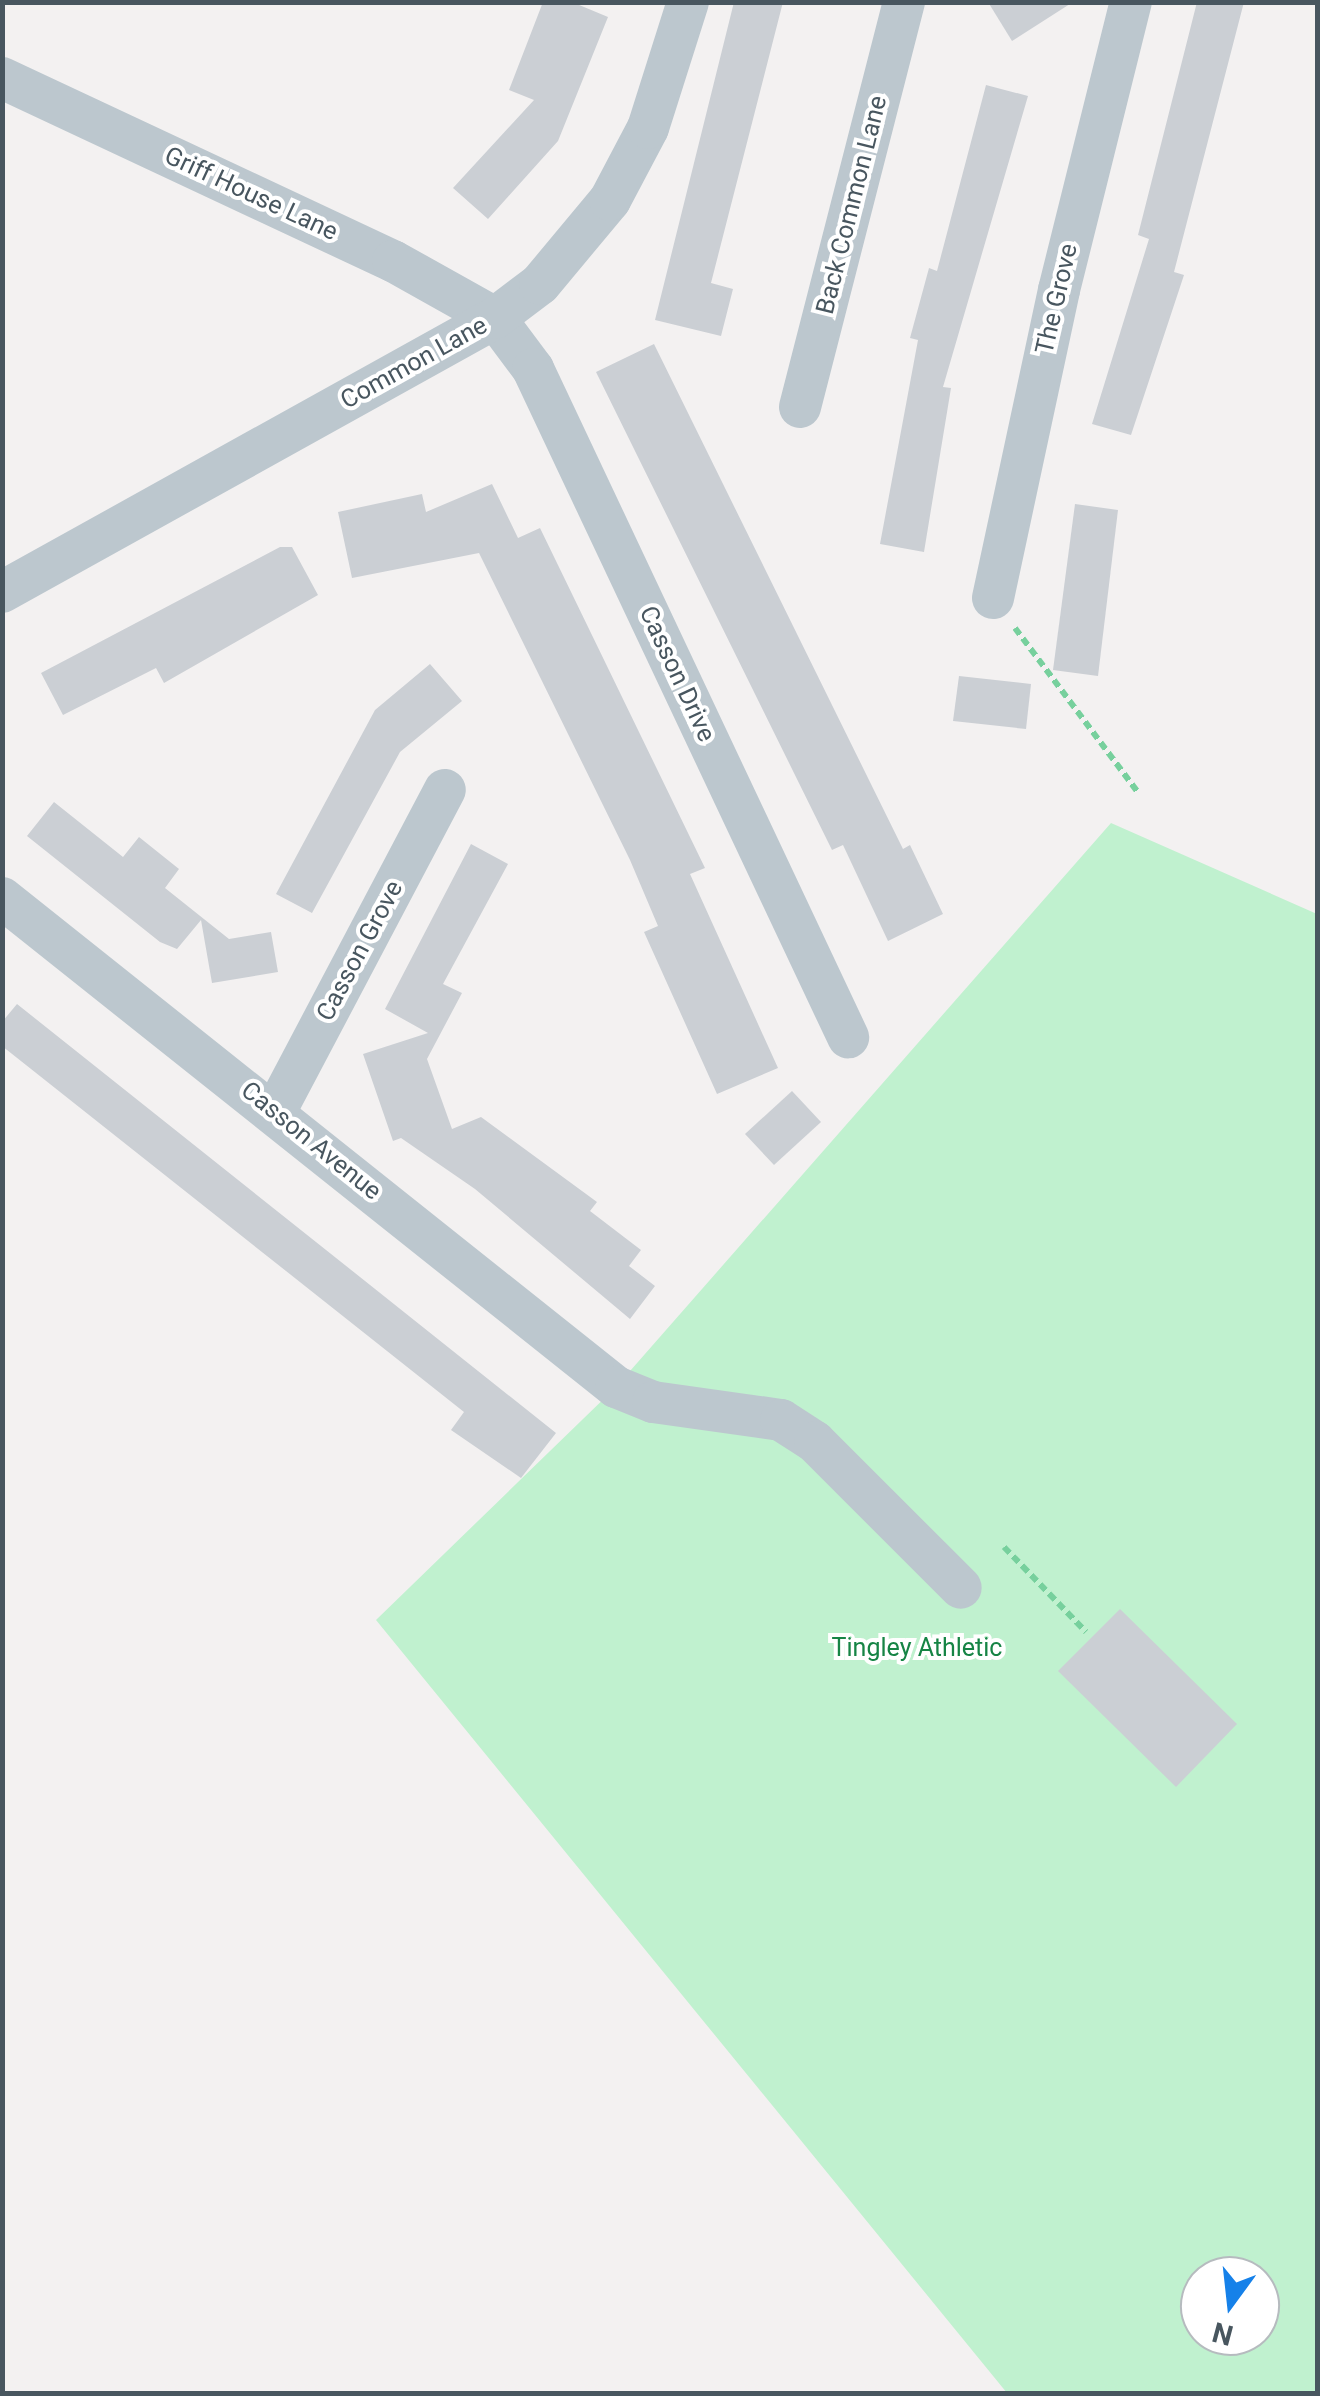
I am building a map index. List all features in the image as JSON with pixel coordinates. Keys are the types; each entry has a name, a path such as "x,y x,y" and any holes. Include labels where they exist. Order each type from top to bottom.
{"street":[{"name":"Common Lane","path":"2,592 495,318 554,271 610,200 648,128 688,2"},
{"name":"Back Common Lane","path":"800,407 904,2"},
{"name":"The Grove","path":"994,598 1058,290 1132,2"},
{"name":"Griff House Lane","path":"2,78 392,261 495,318"},
{"name":"Casson Drive","path":"495,318 533,368 848,1037"},
{"name":"Casson Grove","path":"276,1112 445,790"},
{"name":"Casson Avenue","path":"2,898 276,1112 616,1387 653,1402 780,1420 816,1442 961,1588"}],"path":[{"path":"994,598 1137,791"},
{"path":"1004,1547 1086,1632"}],"green space":[{"name":"Tingley Athletic","path":"1111,823 1317,914 1317,2393 1007,2393 376,1620 616,1387"}],"building":[{"path":"543,2 572,2 608,17 558,141 488,219 453,188 534,100 509,90"},
{"path":"734,2 783,2 711,283 733,289 721,336 655,320"},
{"path":"988,2 1073,2 1012,41"},
{"path":"1197,2 1244,2 1174,272 1184,275 1131,435 1092,424 1149,239 1138,235"},
{"path":"986,85 1028,96 943,387 951,388 924,552 880,544 918,340 910,338 929,268 937,271"},
{"path":"654,344 903,849 910,845 943,914 888,941 843,845 832,850 596,372"},
{"path":"492,484 518,538 540,528 705,868 690,874 778,1068 717,1094 644,932 658,926 630,860 479,553 352,578 338,512 422,494 426,512"},
{"path":"1075,504 1118,510 1098,676 1053,670"},
{"path":"280,547 292,547 318,595 164,683 156,668 63,715 41,673"},
{"path":"430,664 462,701 400,752 312,913 276,894 375,710"},
{"path":"959,676 1031,684 1026,729 953,721"},
{"path":"54,802 123,857 139,837 179,869 165,888 229,939 271,932 278,972 212,983 201,920 177,949 160,942 27,836"},
{"path":"471,844 508,864 443,984 462,993 427,1059 452,1129 481,1117 597,1202 590,1211 641,1250 629,1266 655,1286 630,1319 475,1189 401,1138 393,1141 363,1054 428,1033 385,1009"},
{"path":"17,1004 556,1433 521,1478 451,1430 464,1412 2,1046 2,1022"},
{"path":"792,1091 821,1122 774,1165 745,1134"},
{"path":"1120,1609 1237,1724 1176,1787 1058,1671"}]}
